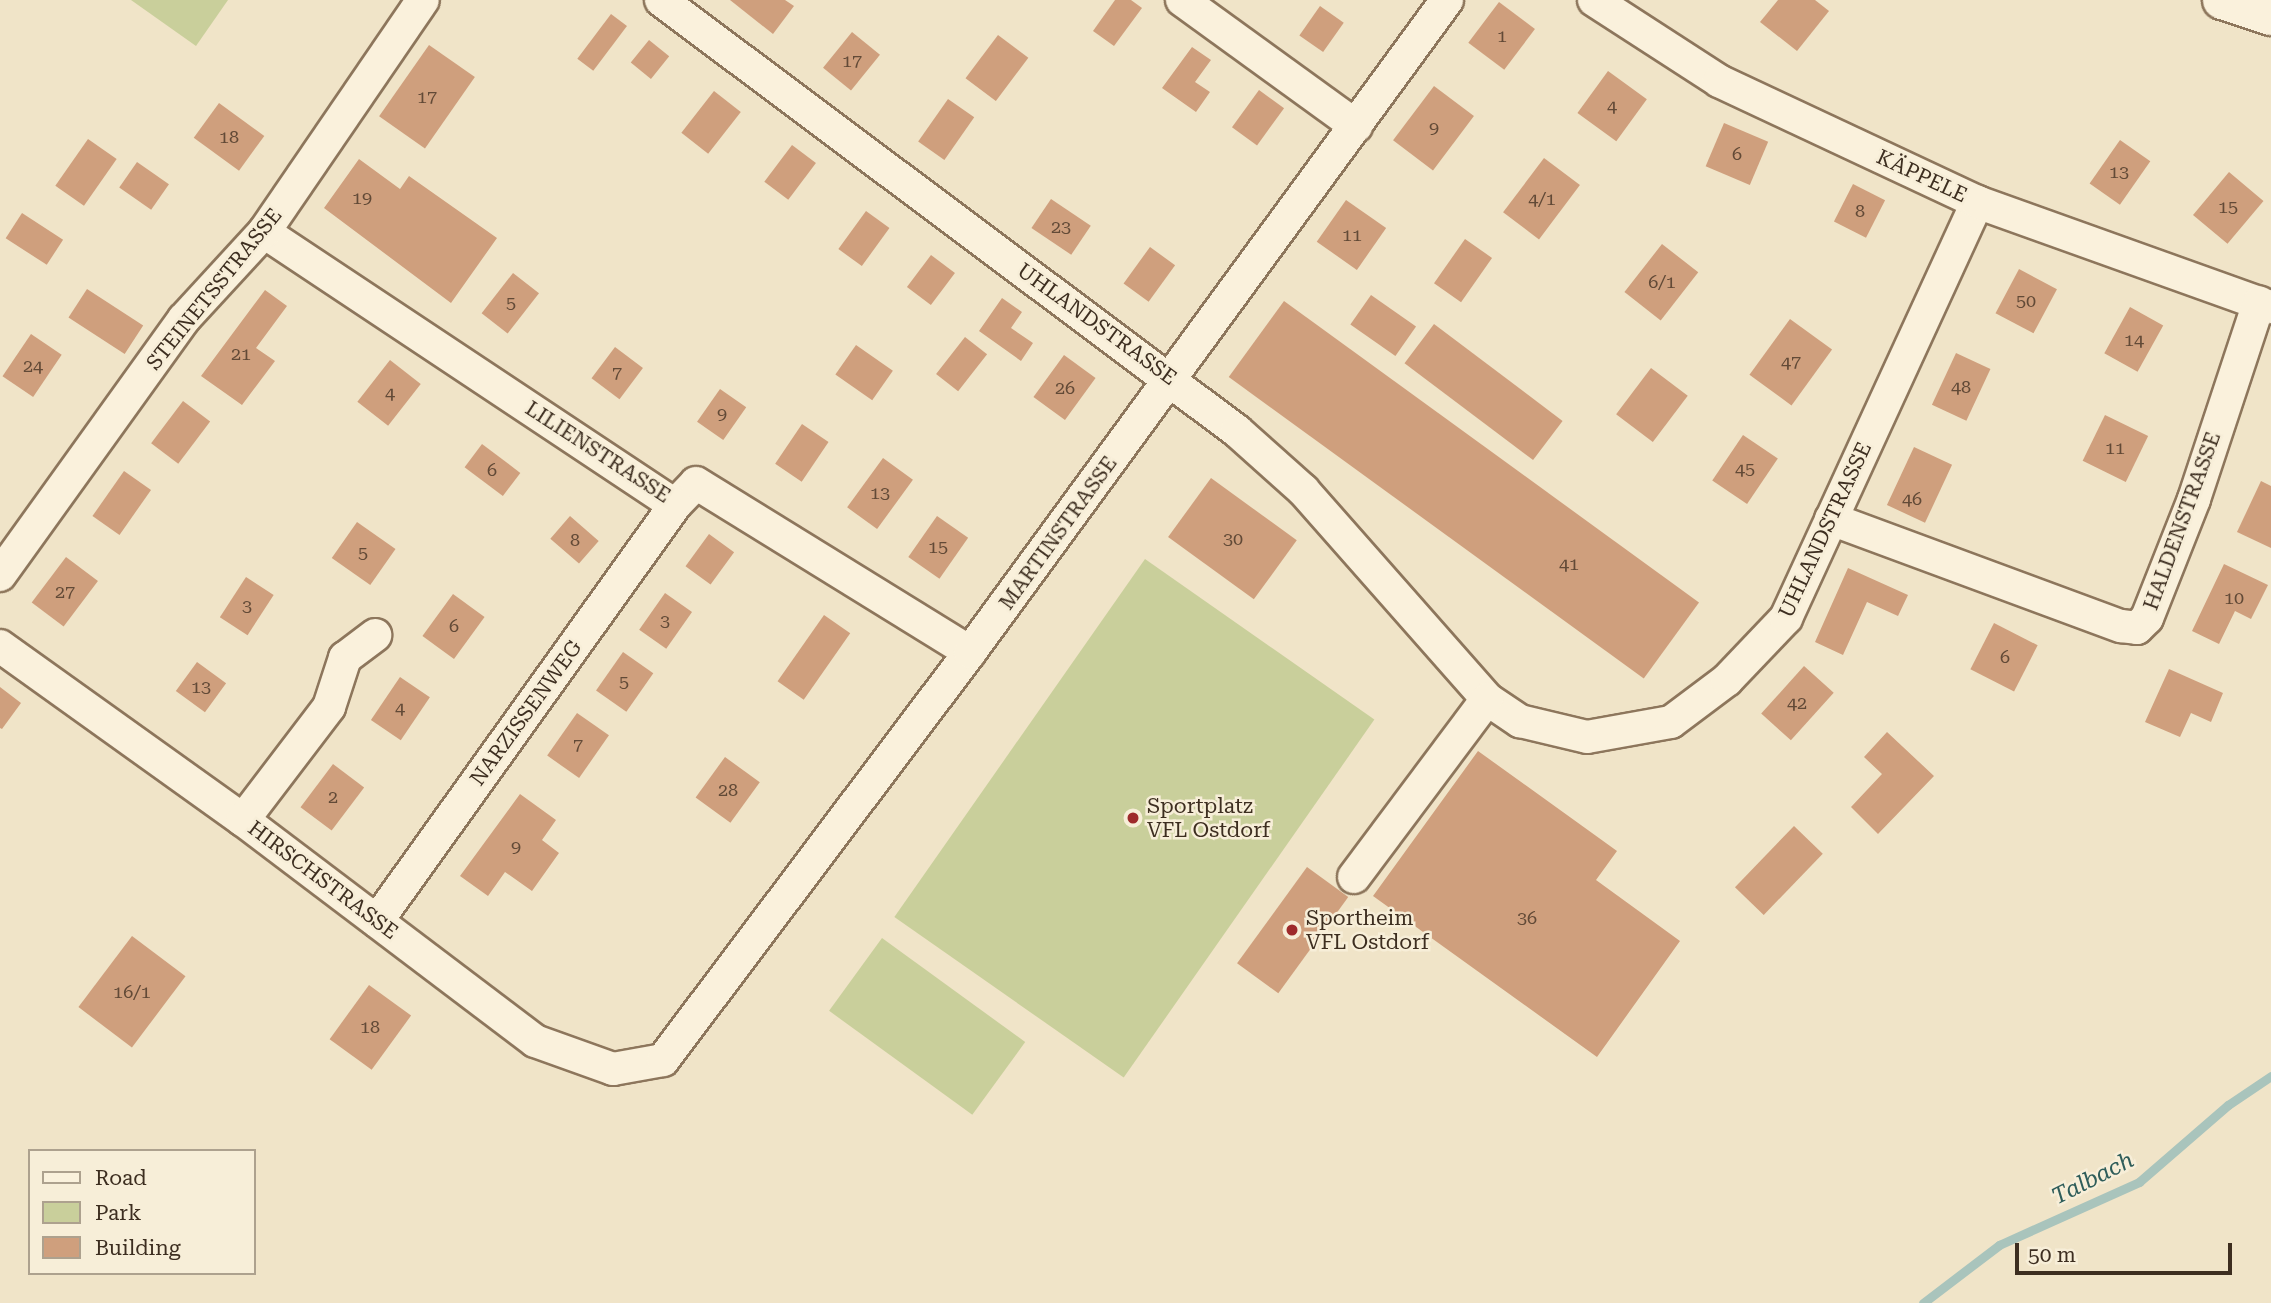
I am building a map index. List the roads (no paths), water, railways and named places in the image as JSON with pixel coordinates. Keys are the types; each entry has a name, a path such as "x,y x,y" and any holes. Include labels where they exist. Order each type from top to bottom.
{"main road":[{"path":"2222,0 2271,16"}],"street":[{"name":"STEINETSSTRASSE","path":"0,575 184,319 264,232 423,0"},
{"name":"UHLANDSTRASSE","path":"661,0 1172,378 1303,490 1487,699 1520,721 1587,737 1671,722 1727,680 1786,618 1977,202"},
{"path":"1182,0 1356,126"},
{"name":"MARTINSTRASSE","path":"663,1060 970,652 1447,0"},
{"name":"KÄPPELE","path":"1594,0 1719,81 1977,202 2265,304"},
{"name":"LILIENSTRASSE","path":"264,232 675,505 696,483 970,652"},
{"name":"HALDENSTRASSE","path":"1831,519 2121,626 2137,628 2147,618 2194,499 2265,304"},
{"name":"NARZISSENWEG","path":"377,921 675,505"},
{"path":"243,820 329,707 345,658 375,635"},
{"name":"HIRSCHSTRASSE","path":"0,646 243,820 535,1041 613,1069 663,1060"},
{"path":"1354,877 1487,699"}],"waterway":[{"name":"Talbach","path":"1923,1303 1999,1245 2139,1182 2228,1105 2271,1076"}],"place":[{"name":"Sportplatz VFL Ostdorf","path":"1133,818"},
{"name":"Sportheim VFL Ostdorf","path":"1292,930"}]}
